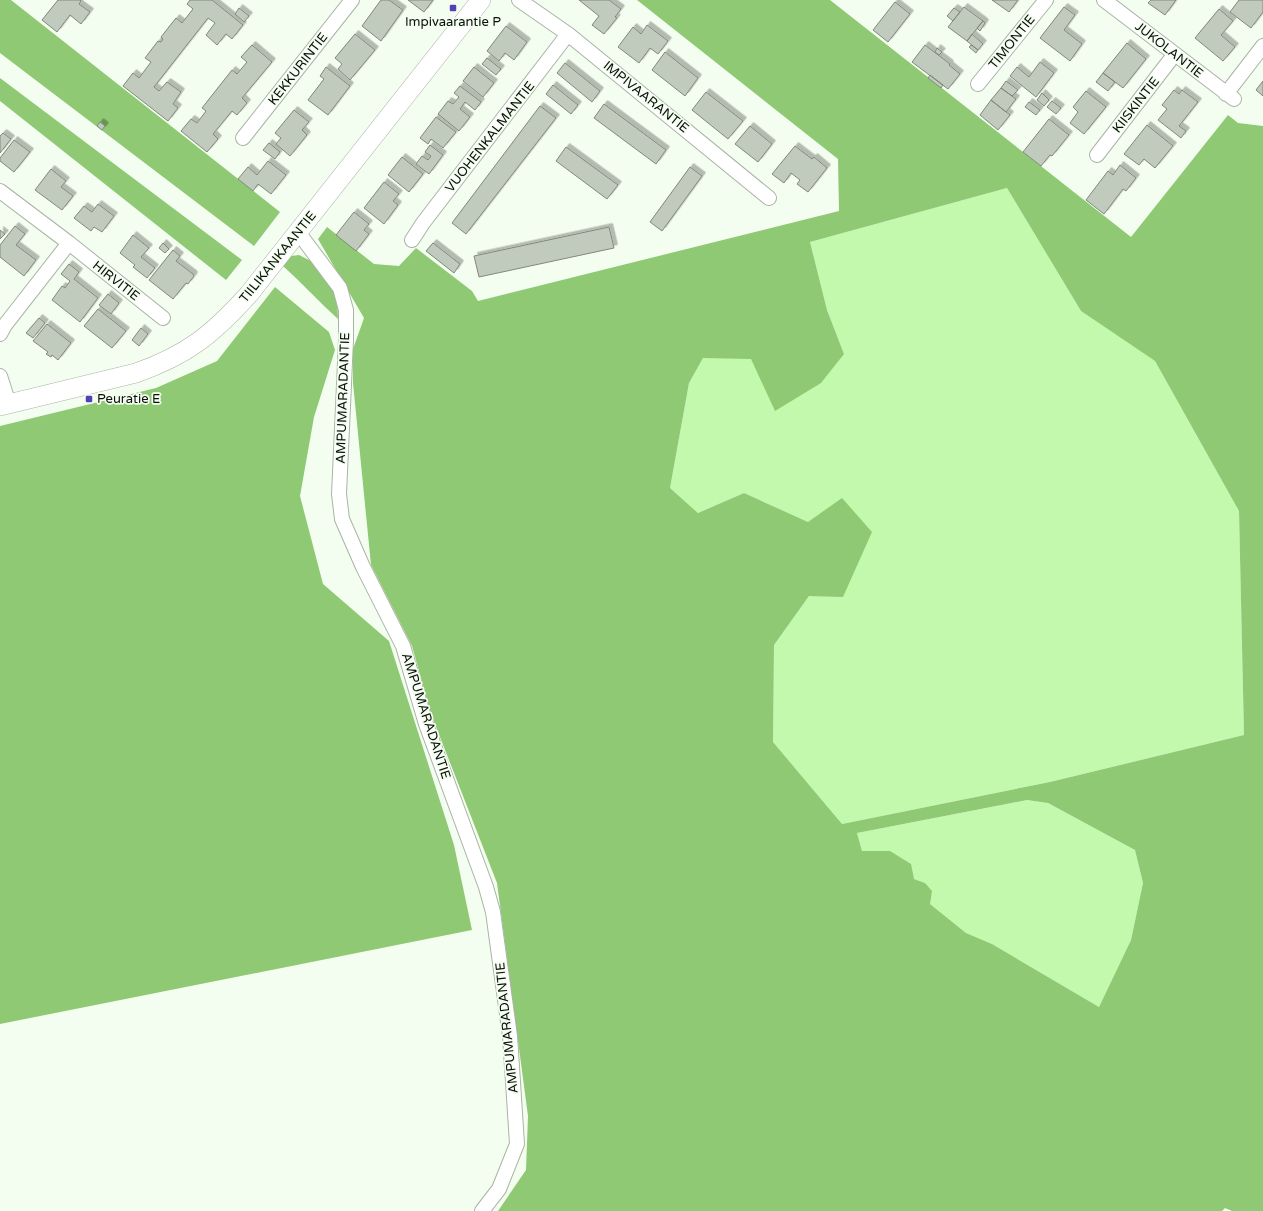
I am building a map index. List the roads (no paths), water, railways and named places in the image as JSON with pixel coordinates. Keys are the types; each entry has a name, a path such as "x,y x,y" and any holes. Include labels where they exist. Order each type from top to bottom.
{"street":[{"name":"KEKKURINTIE","path":"243,138 352,0"},
{"name":"TIILIKANKAANTIE","path":"5,405 136,373 154,367 183,353 209,334 232,314 249,294 481,0"},
{"name":"IMPIVAARANTIE","path":"519,0 568,34 769,198"},
{"name":"TIMONTIE","path":"978,84 1046,0"},
{"name":"JUKOLANTIE","path":"1104,0 1119,5 1174,55 1230,96 1263,46"},
{"name":"VUOHENKALMANTIE","path":"412,240 423,222 568,34"},
{"name":"KIISKINTIE","path":"1097,155 1174,55"},
{"name":"HIRVITIE","path":"0,191 69,243 163,318"},
{"name":"AMPUMARADANTIE","path":"298,232 340,288 346,310 339,494 342,519 363,567 403,646 426,724 486,887 493,912 510,1036 517,1144 499,1189 482,1211"},
{"path":"0,334 5,325 69,243"},
{"path":"0,376 5,405"}],"place":[{"name":"Impivaarantie P","path":"453,8"},
{"name":"Peuratie E","path":"89,399"}]}
